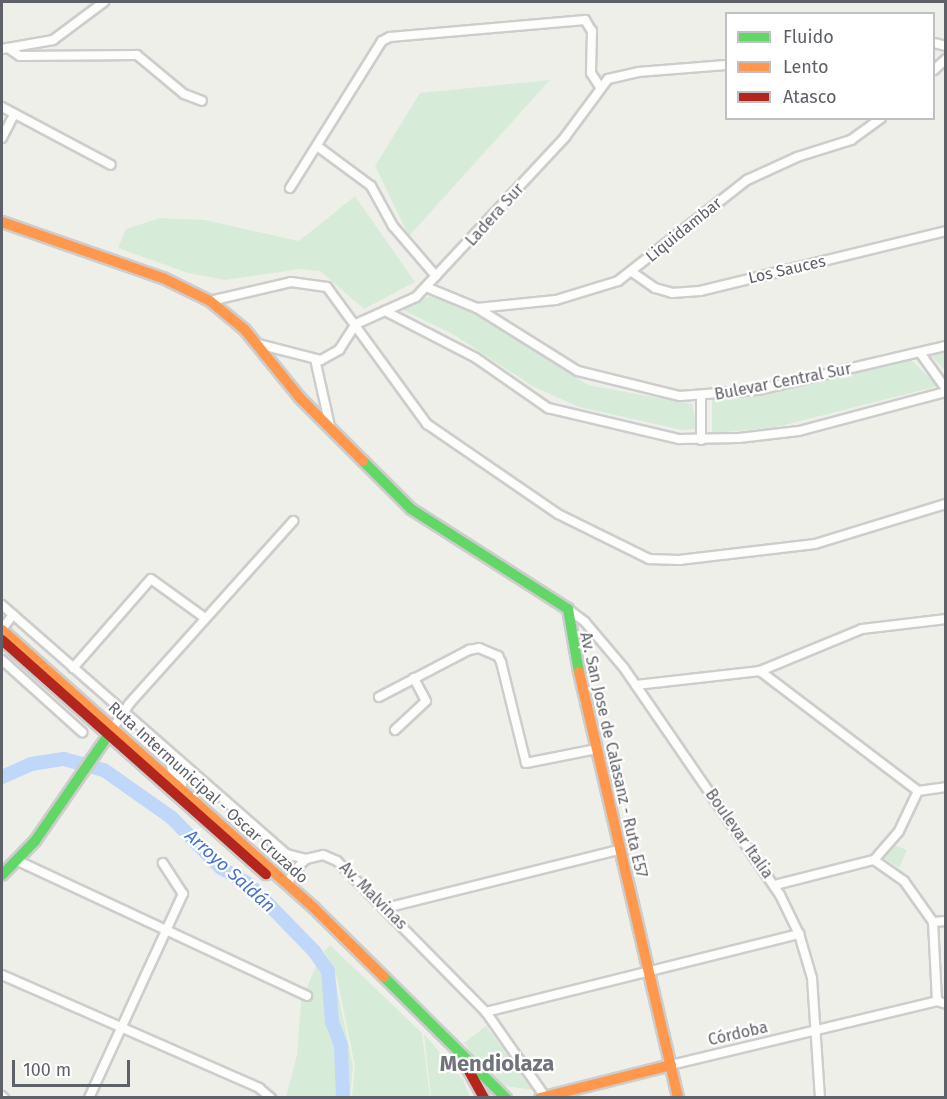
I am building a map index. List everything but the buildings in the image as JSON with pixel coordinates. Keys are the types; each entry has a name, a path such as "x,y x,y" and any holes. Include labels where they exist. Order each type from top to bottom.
{"street":[{"path":"5,49 53,40 105,2"},
{"path":"290,188 382,41 390,37 585,20 592,31 591,73 600,87"},
{"path":"5,49 20,56 137,55 183,94 202,101"},
{"name":"Ladera Sur","path":"356,324 385,311 426,287 565,138 608,79 624,74 725,64"},
{"path":"2,107 111,165"},
{"path":"2,138 14,114"},
{"name":"Liquidambar","path":"477,308 556,300 597,289 632,272 747,180 797,157 860,136 879,120"},
{"path":"317,146 372,186 393,226 436,276"},
{"path":"2,222 163,278 210,301 258,344 292,390 388,489 426,520 568,609"},
{"name":"Los Sauces","path":"632,272 655,288 672,292 700,291 945,231"},
{"path":"210,301 291,282 311,282 333,293 427,424 558,514 650,559 679,560 815,544 945,504"},
{"name":"Bulevar Central Sur","path":"426,287 477,308 578,372 680,396 701,397 758,390 921,354 945,346"},
{"path":"385,311 470,355 548,408 663,437 701,441 800,431 945,391 921,354"},
{"path":"258,344 315,359 339,350 356,324"},
{"path":"315,359 331,430"},
{"path":"701,397 701,441"},
{"path":"2,875 18,861 99,750 123,711 292,521"},
{"path":"73,668 151,579 205,618"},
{"name":"Av. Malvinas","path":"2,604 286,854 306,859 331,856 386,908 486,1012 544,1097"},
{"name":"Boulevar Italia","path":"568,609 585,622 636,685 775,885 799,934 812,978 820,1098"},
{"name":"Av. San Jose de Calasanz - Ruta E57","path":"568,609 568,627 678,1098"},
{"path":"2,629 14,615"},
{"path":"636,685 760,671 862,629 945,619"},
{"name":"Ruta Intermunicipal - Oscar Cruzado","path":"2,629 111,731 391,982"},
{"name":"Ruta Intermunicipal - Oscar Cruzado","path":"2,640 230,831 391,982 506,1098"},
{"path":"379,697 469,650 488,651 501,662 526,763 597,749"},
{"path":"2,660 82,732"},
{"path":"760,671 918,790 945,787"},
{"path":"395,730 426,701 414,678"},
{"path":"41,696 52,684"},
{"path":"168,751 173,775 230,831"},
{"path":"775,885 874,860 899,831 918,790"},
{"path":"386,908 620,849"},
{"path":"288,884 292,872 306,859"},
{"path":"874,860 904,881 933,922 941,1002"},
{"path":"18,861 166,928 307,996"},
{"path":"89,1098 183,894 163,863"},
{"path":"933,922 945,921"},
{"path":"486,1012 799,934"},
{"path":"2,975 122,1027 267,1096"},
{"name":"Córdoba","path":"544,1097 941,1002"},
{"name":"Ruta Intermunicipal - Oscar Cruzado","path":"454,1046 484,1098"}],"green space":[{"path":"550,80 409,236 375,166 420,93"},
{"path":"355,196 415,282 364,309 320,271 300,269 225,280 188,273 118,248 126,229 160,218 205,220 299,241"},
{"path":"430,296 471,311 588,385 692,404 697,429 682,430 579,407 534,387 454,335 401,309"},
{"path":"946,351 945,370 931,356"},
{"path":"911,360 938,386 773,428 712,433 712,400 758,395"},
{"path":"894,845 907,850 899,868 884,858"},
{"path":"330,945 422,1033 430,1097 352,1097 355,1066 336,973 324,951"},
{"path":"322,951 334,974 353,1066 350,1097 286,1097 297,1055 301,1002"},
{"path":"486,1026 534,1090 498,1085 484,1070 464,1043"},
{"path":"424,1034 463,1080 470,1097 431,1097"}],"waterway":[{"name":"Arroyo Saldán","path":"2,777 31,764 64,759 104,770 172,818 221,868 250,885 314,951 328,971 332,1022 341,1046 343,1098"}],"traffic: fast":[{"path":"363,461 411,509 568,609 579,672"},
{"path":"2,875 35,841 112,730"},
{"path":"384,977 506,1098"}],"traffic: slow":[{"path":"2,222 163,278 210,301 245,330 300,398 363,461"},
{"path":"2,630 314,908 384,977"},
{"path":"579,672 678,1098"},
{"path":"540,1098 671,1065"}],"traffic: jam":[{"path":"2,640 266,874"},
{"path":"464,1062 484,1098"}],"district":[{"name":"Mendiolaza","path":"497,1064"}]}
